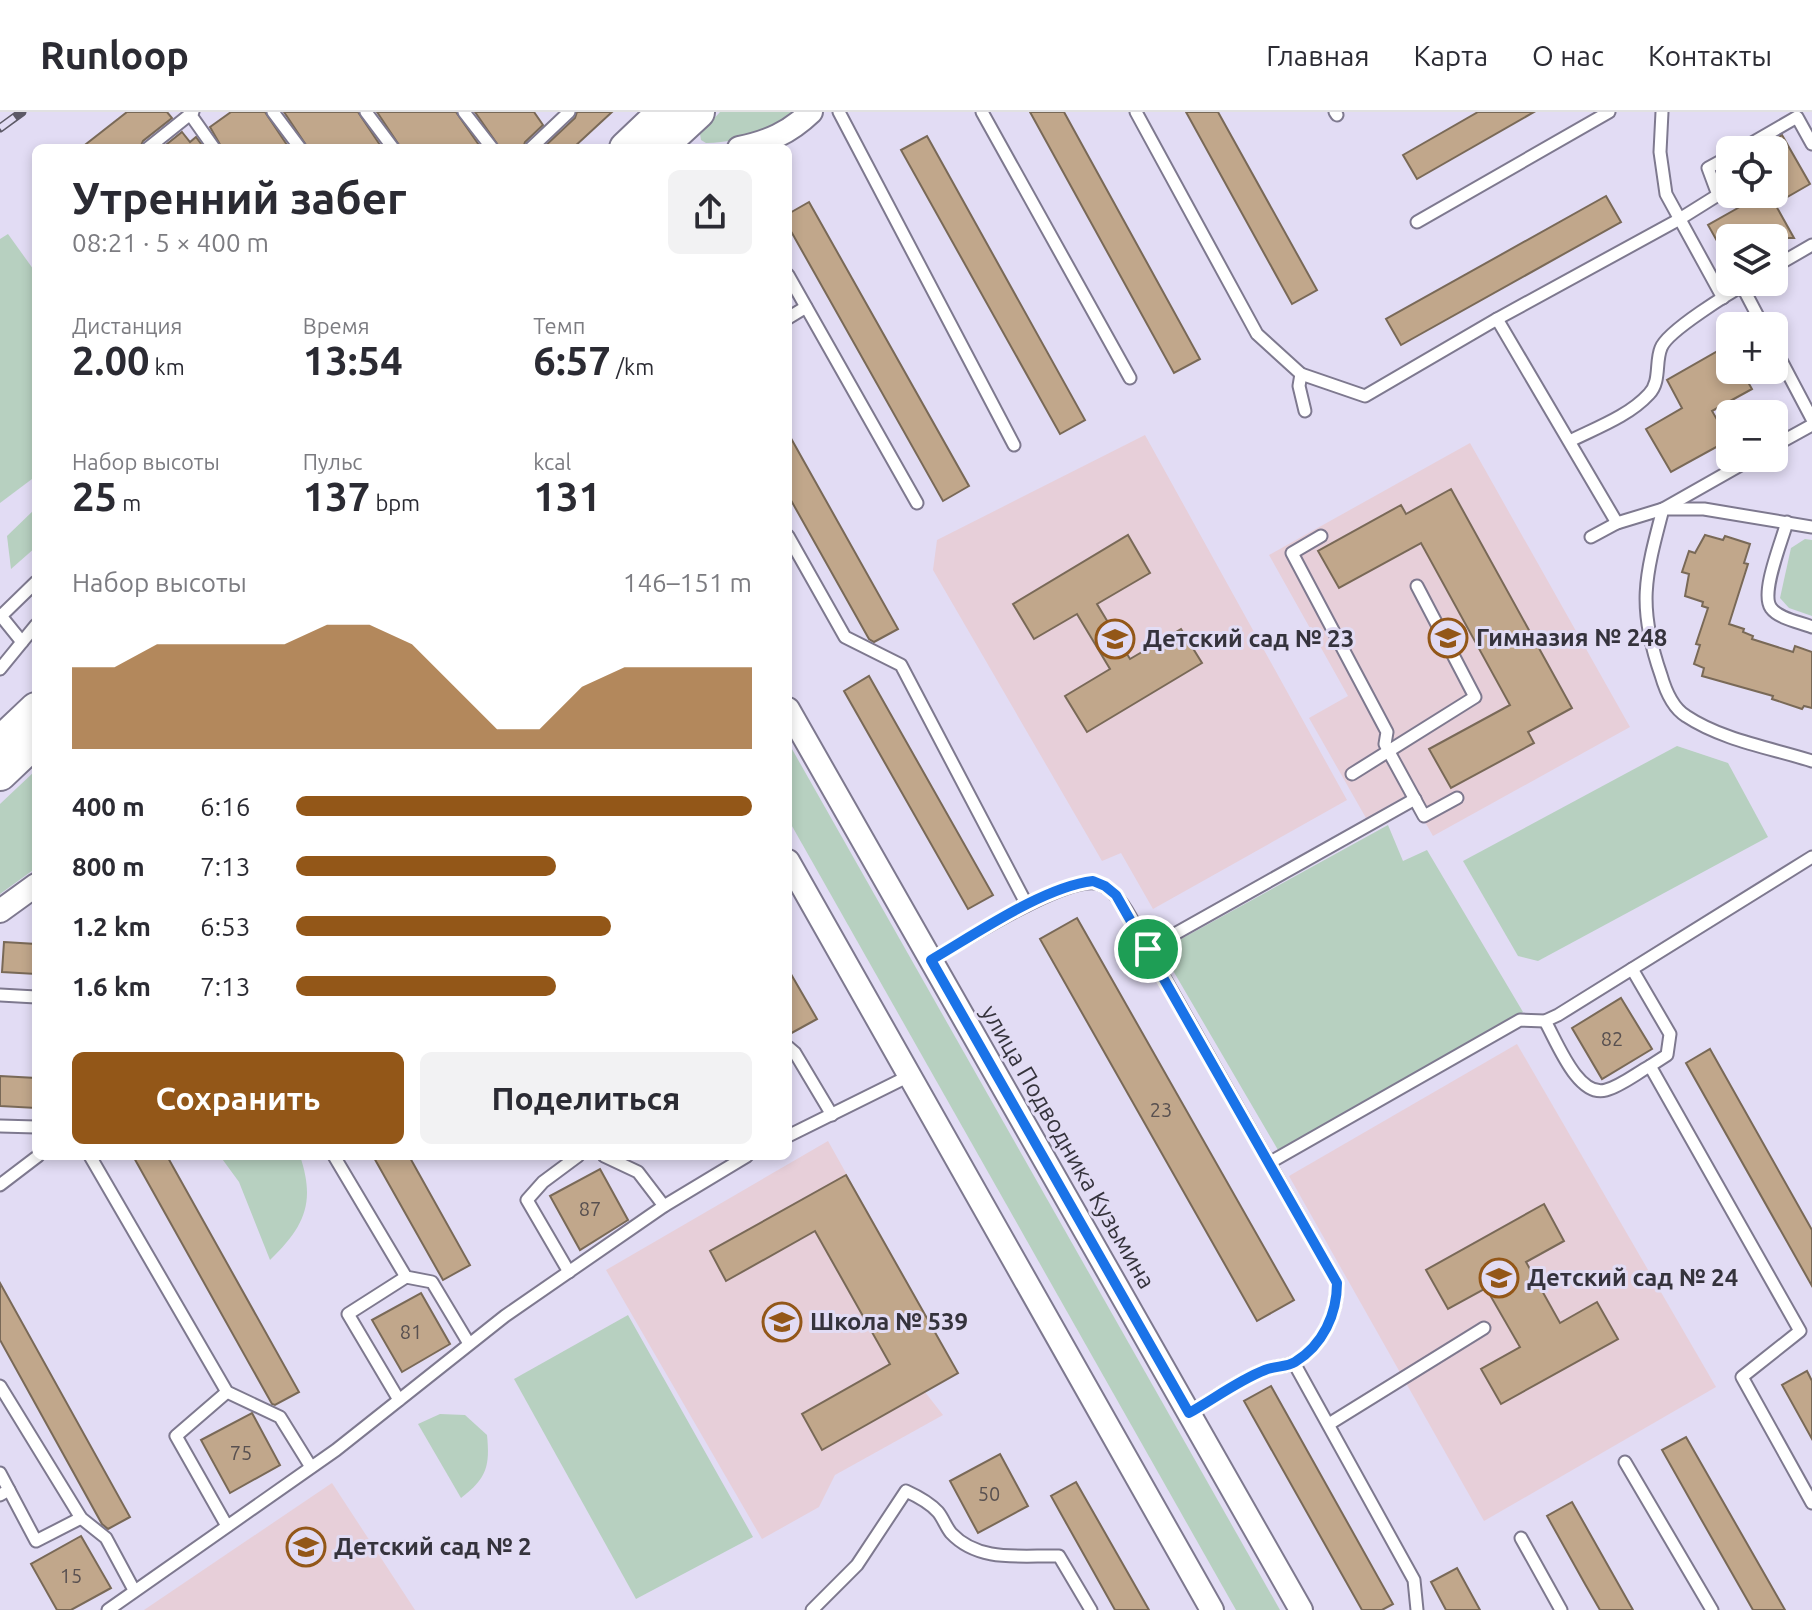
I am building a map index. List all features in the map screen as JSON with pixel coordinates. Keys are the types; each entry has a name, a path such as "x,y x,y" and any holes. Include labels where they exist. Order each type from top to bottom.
{"main road":[{"path":"630,144 664,112"},
{"path":"663,144 698,112"},
{"path":"0,774 14,735 32,714"}],"street":[{"path":"759,144 786,133 811,112"},
{"name":"улица Подводника Кузьмина","path":"792,716 1301,1610"},
{"path":"792,868 1212,1610"},
{"path":"0,911 32,888"}],"lane":[{"path":"273,112 297,144"},
{"path":"366,112 390,144"},
{"path":"464,112 489,144"},
{"path":"839,112 1014,445"},
{"path":"982,112 1130,378"},
{"path":"1136,112 1257,334 1301,374 1365,396 1716,196"},
{"path":"1417,222 1609,112"},
{"path":"1662,112 1660,152 1666,194 1723,298"},
{"path":"153,144 192,113 211,144"},
{"path":"535,144 563,114"},
{"path":"1764,136 1797,117 1812,144"},
{"path":"1716,164 1708,168 1716,190"},
{"path":"1788,259 1812,245"},
{"path":"792,282 917,503"},
{"path":"1570,441 1646,398 1653,391 1662,345 1674,332 1726,296"},
{"path":"792,316 806,307"},
{"path":"1497,319 1617,523"},
{"path":"1301,374 1299,386 1305,411"},
{"path":"1788,375 1812,422 1788,437"},
{"path":"1591,537 1617,523 1663,509 1728,472"},
{"path":"1663,509 1704,509 1812,527"},
{"path":"1663,509 1644,596 1647,631 1665,689 1682,714 1707,729 1812,761"},
{"path":"1787,522 1766,596 1771,609 1781,616 1812,627"},
{"path":"1321,536 1292,553 1387,732 1385,744 1389,752 1424,816 1457,798"},
{"path":"792,543 845,637 901,665 1027,905"},
{"path":"22,642 1,616 32,586"},
{"path":"1352,774 1475,697 1417,586"},
{"path":"0,669 32,630"},
{"path":"1148,949 1415,799"},
{"path":"1269,1163 1520,1020 1545,1021 1812,857"},
{"path":"931,960 1027,905 1076,883 1093,881 1116,895 1148,949 1337,1283 1337,1304 1331,1321 1318,1341 1294,1363 1265,1370 1189,1413"},
{"path":"1545,1021 1581,1083 1593,1091 1607,1090 1650,1066 1667,1055 1670,1034 1632,969"},
{"path":"0,995 32,997"},
{"path":"792,1050 832,1115"},
{"path":"1650,1066 1800,1331 1742,1377 1812,1503"},
{"path":"792,1134 909,1076"},
{"path":"0,1126 32,1127"},
{"path":"0,1185 33,1160"},
{"path":"92,1160 227,1392 280,1417 311,1467"},
{"path":"336,1160 406,1277"},
{"path":"569,1272 527,1200 543,1182 573,1160"},
{"path":"612,1160 638,1172 664,1206"},
{"path":"108,1610 311,1467 468,1342 735,1160"},
{"path":"399,1400 348,1314 406,1277 432,1282 468,1342"},
{"path":"1329,1424 1484,1328"},
{"path":"1294,1363 1414,1580 1417,1610"},
{"path":"0,1386 81,1518 106,1538 134,1590"},
{"path":"227,1392 176,1436 227,1526"},
{"path":"1625,1462 1712,1610"},
{"path":"0,1473 4,1493 36,1541 81,1518"},
{"path":"812,1610 857,1565 906,1491 938,1512 951,1532 966,1546 985,1555 1059,1556 1091,1610"},
{"path":"1521,1538 1561,1610"}],"shaded area":[{"name":"Детский сад № 23","path":"1145,435 1347,800 1153,909 1121,853 1102,861 933,570 937,540"},
{"name":"Гимназия № 248","path":"1470,443 1630,727 1433,836 1409,794 1366,818 1309,718 1348,696 1269,555"},
{"name":"Детский сад № 24","path":"1517,1044 1716,1387 1484,1521 1289,1176"},
{"name":"Школа № 539","path":"828,1141 958,1373 925,1392 943,1415 835,1475 819,1507 762,1539 606,1270"},
{"name":"Детский сад № 2","path":"332,1483 415,1610 144,1610"}],"green space":[{"path":"720,112 795,112 753,135 706,143 701,140 700,134"},
{"path":"8,234 32,267 32,479 0,503 0,239"},
{"path":"32,512 32,551 11,569 7,536"},
{"path":"1805,539 1812,540 1812,616 1789,608 1780,598 1791,548"},
{"path":"1677,746 1728,763 1768,837 1538,961 1518,956 1463,861"},
{"path":"792,749 1280,1610 1236,1610 792,826"},
{"path":"32,774 32,871 0,894 0,804"},
{"path":"1388,825 1403,861 1427,850 1523,1012 1278,1150 1161,950"},
{"path":"223,1160 301,1160 307,1187 304,1213 299,1225 270,1260 239,1182"},
{"path":"628,1315 753,1537 636,1599 514,1379"},
{"path":"440,1414 465,1415 487,1435 485,1471 461,1498 418,1424"}],"building":[{"path":"127,112 167,112 172,118 142,144 86,144"},
{"path":"231,112 265,112 286,144 220,144 210,127"},
{"path":"284,112 358,112 379,144 305,144"},
{"path":"377,112 456,112 478,144 398,144"},
{"path":"475,112 534,112 543,125 524,144 497,144"},
{"path":"577,112 612,112 577,144 547,144 575,118"},
{"path":"1030,112 1064,112 1200,359 1174,373"},
{"path":"1186,112 1218,112 1317,290 1292,304"},
{"path":"1478,112 1534,112 1417,179 1403,155"},
{"path":"182,132 190,142 196,137 201,144 167,144"},
{"path":"927,136 1085,420 1060,434 901,150"},
{"path":"1788,146 1810,184 1788,197"},
{"path":"1606,196 1621,222 1401,345 1386,319"},
{"path":"809,202 969,486 943,501 792,233 792,212"},
{"path":"1738,208 1777,208 1786,224 1716,224 1716,239 1708,225"},
{"path":"1716,352 1716,384 1749,384 1752,389 1732,400 1716,400 1716,409 1712,411 1716,418 1716,447 1671,472 1646,429 1682,408 1667,380"},
{"path":"792,440 898,629 874,642 869,639 792,502"},
{"path":"1451,489 1572,708 1528,732 1534,743 1451,788 1429,749 1510,705 1421,543 1339,588 1318,551 1401,505 1406,514"},
{"path":"1128,535 1150,573 1097,604 1130,659 1181,629 1202,663 1087,732 1065,696 1110,669 1077,614 1034,639 1013,604"},
{"path":"1705,535 1723,540 1725,536 1750,544 1744,563 1748,564 1729,624 1744,629 1743,632 1753,636 1752,639 1793,652 1795,646 1812,652 1812,708 1804,706 1802,709 1772,699 1773,696 1702,676 1704,668 1694,664 1700,645 1696,644 1708,608 1702,606 1703,602 1685,596 1689,574 1682,572 1689,551 1695,553"},
{"path":"869,676 993,895 968,909 844,691"},
{"path":"1077,918 1294,1300 1257,1321 1040,939"},
{"path":"4,942 32,944 32,974 2,972"},
{"path":"792,976 817,1019 792,1033"},
{"path":"1621,998 1652,1049 1602,1079 1572,1028"},
{"path":"1710,1049 1812,1230 1812,1286 1686,1063"},
{"path":"0,1076 32,1078 32,1108 0,1106"},
{"path":"135,1160 169,1160 299,1392 272,1404"},
{"path":"375,1160 411,1160 470,1265 443,1280"},
{"path":"600,1169 628,1220 580,1250 550,1196"},
{"path":"846,1175 958,1373 822,1450 802,1414 890,1364 815,1231 726,1281 710,1251"},
{"path":"1544,1204 1564,1241 1526,1262 1560,1323 1597,1302 1618,1339 1501,1404 1481,1369 1520,1347 1486,1288 1448,1309 1426,1270"},
{"path":"0,1283 130,1517 108,1529 102,1524 0,1340"},
{"path":"421,1293 450,1344 402,1372 372,1320"},
{"path":"1807,1371 1812,1381 1812,1439 1782,1385"},
{"path":"1271,1386 1393,1604 1382,1610 1362,1610 1244,1401"},
{"path":"252,1413 280,1465 230,1493 201,1440"},
{"path":"1686,1437 1785,1610 1753,1610 1662,1450"},
{"path":"1000,1454 1028,1506 978,1533 950,1481"},
{"path":"1076,1482 1149,1610 1115,1610 1051,1496"},
{"path":"1572,1502 1633,1610 1600,1610 1585,1584 1547,1516"},
{"path":"81,1536 111,1588 71,1610 57,1610 31,1564"},
{"path":"1457,1568 1480,1610 1446,1610 1431,1582"}],"railway":[{"path":"0,128 22,112"}],"place":[{"name":"Гимназия № 248","path":"1448,638"},
{"name":"Детский сад № 23","path":"1115,639"},
{"name":"Детский сад № 24","path":"1499,1278"},
{"name":"Школа № 539","path":"782,1322"},
{"name":"Детский сад № 2","path":"306,1547"}],"route":[{"path":"1093,881 1116,895 1148,949 1337,1283 1337,1304 1331,1321 1318,1341 1294,1363 1265,1370 1189,1413 931,960 1027,905 1076,883 1093,881"}]}
